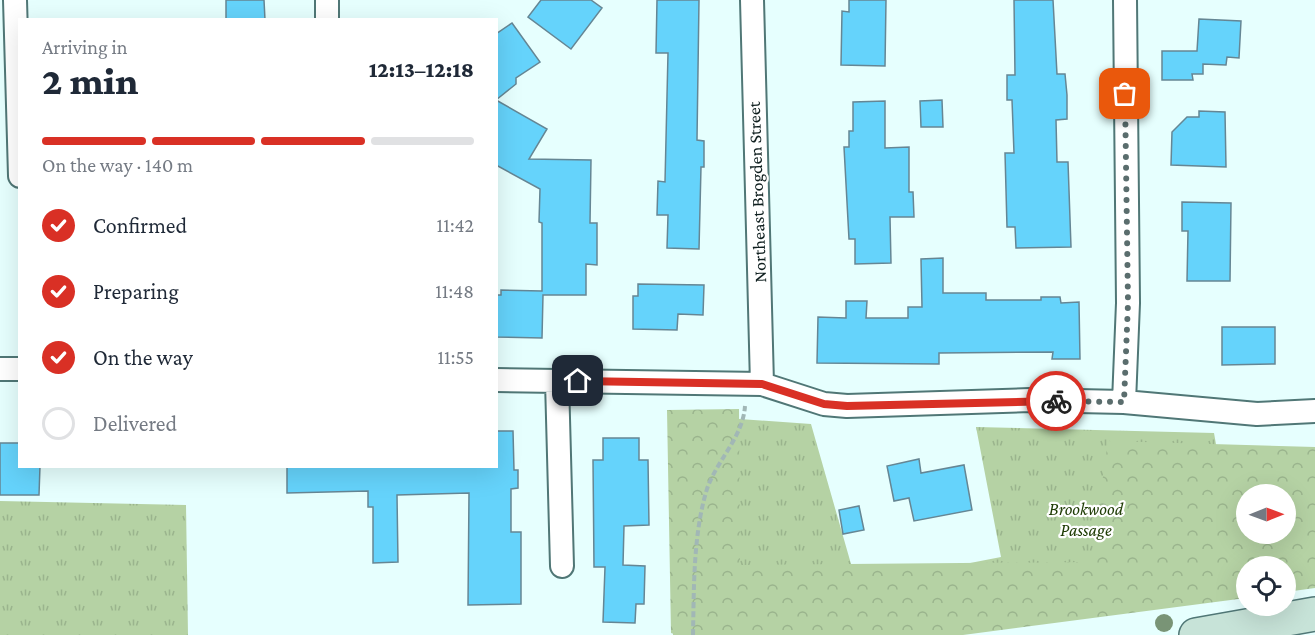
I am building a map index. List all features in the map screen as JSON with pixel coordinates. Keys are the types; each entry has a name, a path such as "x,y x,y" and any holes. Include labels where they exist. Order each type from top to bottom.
{"main road":[{"path":"1197,635 1315,614"}],"street":[{"path":"15,0 18,106"},
{"path":"327,0 327,18"},
{"name":"Northeast Brogden Street","path":"752,0 754,391"},
{"path":"1124,402 1128,303 1125,0"},
{"path":"0,369 18,369"},
{"path":"498,380 754,391 847,406 971,401 1124,402 1257,414 1315,411"},
{"path":"557,381 562,566"}],"path":[{"path":"693,635 697,552 704,500 712,479 737,434 754,391"}],"green space":[{"name":"Brookwood Passage","path":"739,409 740,565 1091,562 1108,441 1315,447 1315,588 1296,591 1296,556 1236,556 1236,599 963,635 677,635 671,633 667,410"},
{"name":"Brookwood Passage","path":"670,414 811,424 857,585 1001,557 976,427 1214,433 1236,557 1236,586 822,635 673,635"},
{"path":"0,501 186,505 188,635 0,635"}],"building":[{"path":"226,0 264,0 265,18 226,18"},
{"path":"541,0 591,0 602,8 571,49 528,17"},
{"path":"657,0 699,0 697,140 704,141 704,167 701,167 699,249 667,248 668,215 657,215 658,181 665,182 668,53 656,53"},
{"path":"849,0 886,0 885,66 841,65 842,11 849,12"},
{"path":"1014,0 1053,0 1057,74 1065,74 1067,95 1067,119 1056,120 1057,162 1068,162 1071,247 1016,248 1015,227 1007,227 1005,153 1014,153 1012,100 1007,100 1007,75 1015,75"},
{"path":"1199,19 1241,21 1239,58 1227,57 1226,65 1203,64 1203,74 1192,74 1193,80 1162,80 1162,51 1197,51"},
{"path":"512,23 540,62 516,78 516,84 498,98 498,33"},
{"path":"942,100 943,127 921,127 920,101"},
{"path":"498,101 547,129 529,159 591,160 590,223 597,223 597,265 586,264 586,295 543,295 542,338 498,337 498,295 501,295 501,290 542,291 540,189 498,166"},
{"path":"885,101 885,148 909,147 909,192 913,192 914,217 890,217 891,263 855,264 855,239 849,239 844,147 849,147 849,131 853,131 853,102"},
{"path":"1199,111 1225,112 1226,167 1171,165 1172,132 1187,117 1199,117"},
{"path":"1182,202 1231,203 1230,281 1187,281 1188,231 1182,231"},
{"path":"943,258 943,293 986,293 986,300 1041,300 1041,297 1060,297 1061,303 1079,302 1080,359 1052,359 1053,352 939,353 939,364 817,363 818,317 846,318 846,301 867,301 866,318 908,318 908,307 922,307 921,259"},
{"path":"638,284 704,285 703,315 678,314 677,330 633,329 633,296 638,296"},
{"path":"1222,327 1275,327 1275,364 1222,365"},
{"path":"498,431 513,431 514,470 518,470 518,488 511,489 511,532 521,532 521,604 468,605 469,493 397,495 398,562 373,563 373,507 368,507 368,491 287,493 287,468 498,468"},
{"path":"603,438 639,438 639,460 648,460 649,525 624,526 623,565 645,566 644,604 636,604 635,623 603,622 605,567 594,567 593,460 603,460"},
{"path":"0,443 18,443 18,468 40,468 39,495 0,495"},
{"path":"919,459 921,473 964,465 972,510 914,521 909,498 894,501 887,466"},
{"path":"859,506 864,530 843,534 839,510"}],"way so far":[{"path":"1056,401 1124,402 1128,303 1125,94"}],"route":[{"path":"578,381 762,384 824,404 847,406 922,402 1056,401"}]}
